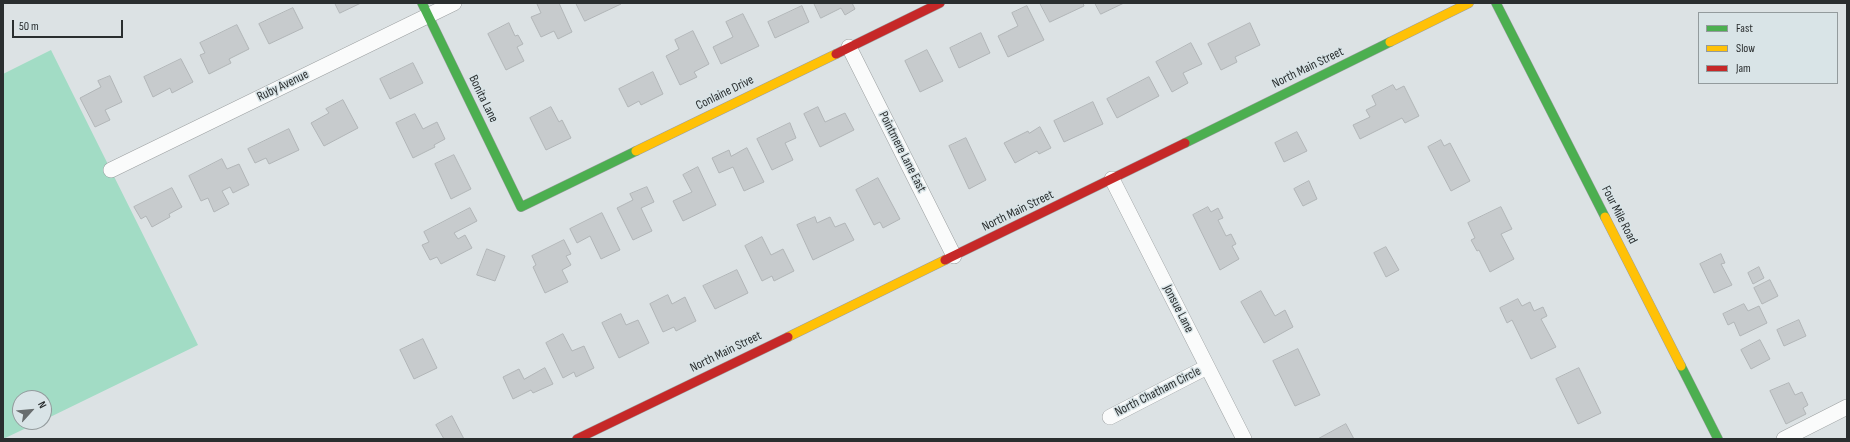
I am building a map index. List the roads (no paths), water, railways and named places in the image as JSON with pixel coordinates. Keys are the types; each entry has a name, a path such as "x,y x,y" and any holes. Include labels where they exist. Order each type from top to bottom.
{"street":[{"name":"Ruby Avenue","path":"111,170 425,9 454,3"},
{"name":"Conlaine Drive","path":"521,207 940,3"},
{"name":"North Main Street","path":"577,439 1112,179 1469,3"},
{"name":"Four Mile Road","path":"1496,3 1718,439"},
{"name":"Bonita Lane","path":"425,9 521,207"},
{"name":"Pointmere Lane East","path":"849,48 954,256"},
{"name":"Jonsue Lane","path":"1112,179 1244,439"},
{"name":"North Chatham Circle","path":"1110,417 1207,367"},
{"path":"1784,439 1847,407"}]}
